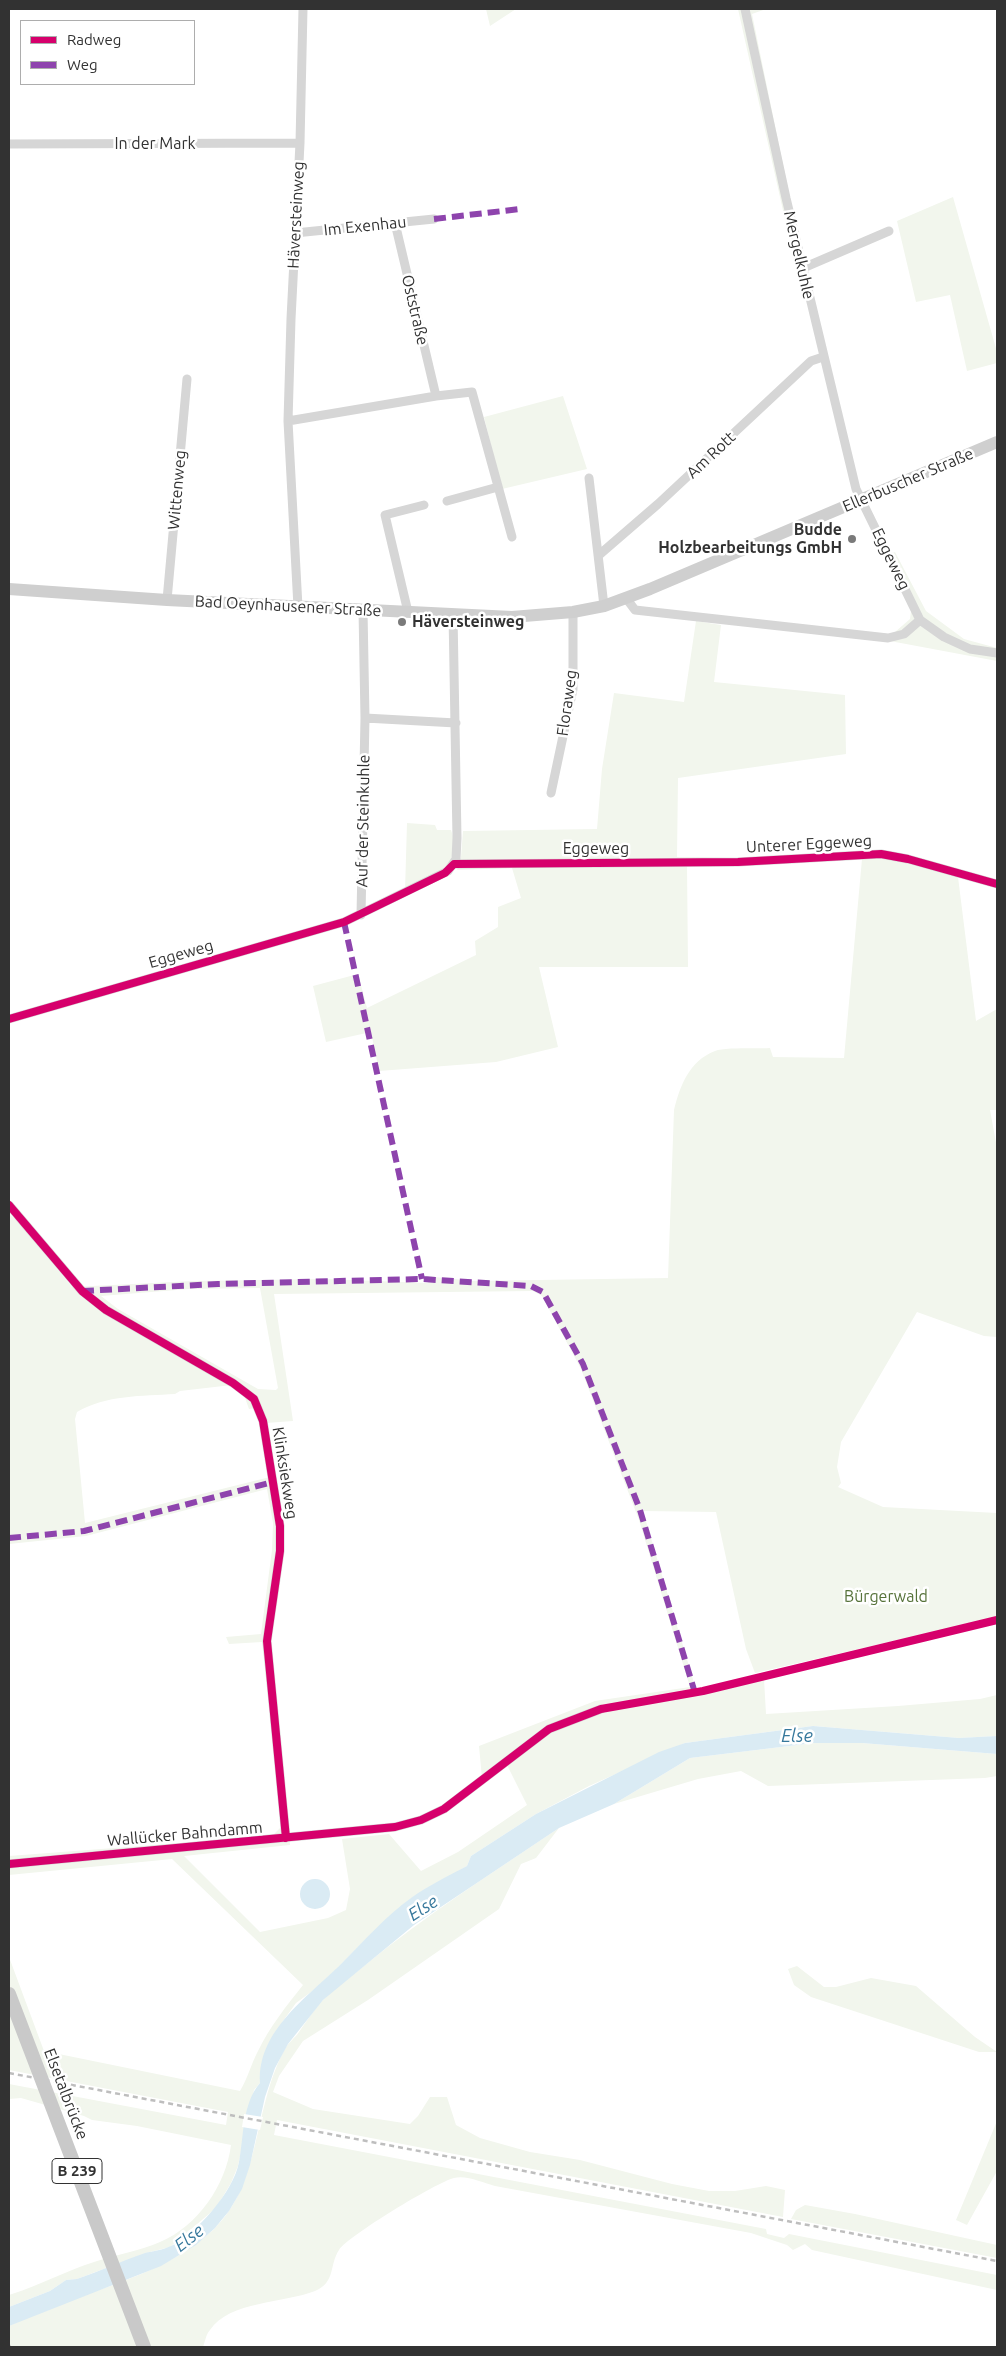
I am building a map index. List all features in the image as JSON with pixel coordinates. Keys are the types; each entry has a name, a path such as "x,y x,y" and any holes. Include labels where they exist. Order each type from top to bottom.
{"main road":[{"name":"Ellerbuscher Straße","path":"626,598 997,442"},
{"name":"Bad Oeynhausener Straße","path":"9,588 167,600 512,617 573,612 604,606 626,598"},
{"name":"Elsetalbrücke","path":"9,1994 144,2347"}],"street":[{"name":"Häversteinweg","path":"298,607 288,421 300,143 303,9"},
{"name":"Mergelkuhle","path":"746,9 823,357 856,489 862,499"},
{"name":"In der Mark","path":"9,144 300,143"},
{"name":"Im Exenhau","path":"295,233 434,219"},
{"name":"Oststraße","path":"395,223 436,396"},
{"path":"803,268 889,231"},
{"name":"Am Rott","path":"599,555 658,504 811,361 823,357"},
{"name":"Wittenweg","path":"167,600 187,379"},
{"path":"288,421 436,396 472,392 512,537"},
{"path":"589,478 604,606"},
{"path":"447,501 498,487"},
{"name":"Eggeweg","path":"862,499 920,620 944,637 970,649 997,653"},
{"path":"408,612 385,515 424,505"},
{"path":"626,598 635,610 888,638 904,634 920,620"},
{"name":"Auf der Steinkuhle","path":"363,610 366,718 361,915 445,873 454,864"},
{"name":"Floraweg","path":"551,793 573,689 573,612"},
{"path":"453,614 458,838 457,856 454,864"},
{"path":"366,718 456,723"},
{"name":"Unterer Eggeweg","path":"738,862 881,854 908,859 997,884"},
{"name":"Eggeweg","path":"454,864 738,862"},
{"name":"Eggeweg","path":"9,1019 361,915"},
{"name":"Klinksiekweg","path":"9,1204 82,1291 106,1310 233,1383 254,1399 263,1421 280,1526 280,1551 267,1641 286,1838"},
{"name":"Wallücker Bahndamm","path":"9,1864 395,1827 421,1820 444,1809 550,1729 600,1709"}],"green space":[{"path":"486,9 516,9 490,26"},
{"path":"738,9 766,9 752,14 794,218 786,224"},
{"path":"953,197 997,352 997,363 967,371 950,295 916,302 897,221"},
{"path":"563,396 587,469 502,489 484,417"},
{"path":"895,552 926,611 964,639 997,648 997,661 890,641 895,632 910,619 911,611 885,556"},
{"name":"Bürgerwald","path":"696,621 721,625 714,682 845,695 846,754 678,778 677,857 737,858 866,851 958,877 976,1021 997,1009 997,1110 990,1110 997,1148 997,1337 984,1336 917,1312 841,1442 837,1467 841,1483 838,1487 883,1507 997,1513 997,1617 755,1673 746,1649 716,1512 643,1511 697,1693 764,1679 766,1714 898,1706 980,1699 997,1695 997,1736 959,1738 813,1726 685,1743 589,1786 536,1814 471,1856 467,1866 410,1899 363,1942 322,1984 296,2003 283,2021 260,2073 260,2083 254,2090 238,2166 231,2183 216,2208 170,2247 146,2253 77,2279 66,2280 50,2291 9,2307 9,2295 84,2266 152,2245 174,2235 198,2215 208,2202 223,2175 231,2145 137,2126 92,2120 21,2098 9,2099 9,2084 226,2125 228,2112 9,2070 9,1957 44,2051 240,2091 267,2034 303,1985 172,1859 9,1875 9,1856 272,1836 282,1826 262,1642 229,1644 226,1637 261,1634 272,1550 273,1523 267,1489 86,1536 9,1544 9,1214 18,1222 72,1287 193,1281 324,1279 428,1283 425,1276 473,1281 668,1278 674,1110 683,1083 698,1061 706,1055 720,1050 770,1048 773,1057 844,1058 862,859 687,866 688,967 539,967 558,1047 496,1062 379,1071 371,1032 326,1042 313,986 358,974 367,1008 476,955 475,941 498,927 498,907 521,898 512,868 457,870 461,857 463,831 597,829 602,769 614,693 684,702","holes":["260,1288 278,1388 276,1390 258,1389 118,1309 101,1296 189,1289","533,1291 542,1296 581,1369 639,1520 690,1687 595,1701 479,1746 482,1778 507,1765 527,1805 458,1852 421,1871 389,1834 342,1839 350,1889 346,1910 328,1918 260,1932 184,1856 290,1845 269,1641 282,1526 274,1476 85,1523 75,1419 77,1412 88,1406 112,1399 175,1394 180,1391 232,1385 244,1395 249,1409 260,1407 266,1423 293,1421 274,1294"]},
{"path":"407,823 435,825 437,830 451,830 454,844 449,867 405,891"},
{"path":"814,1743 862,1743 997,1754 997,1776 768,1786 741,1771 698,1779 614,1804 690,1758"},
{"path":"559,1828 536,1858 521,1864 499,1909 368,2000 303,2041 279,2076 273,2092 313,2109 410,2124 418,2116 430,2097 447,2097 456,2125 480,2138 530,2152 580,2160 672,2184 709,2191 735,2191 766,2186 785,2190 783,2217 277,2120 274,2135 766,2229 767,2234 784,2238 789,2234 997,2275 997,2290 812,2250 805,2244 793,2250 787,2245 751,2233 495,2186 470,2178 459,2177 430,2189 358,2233 339,2250 329,2278 322,2287 303,2295 258,2304 230,2313 219,2320 209,2332 203,2347 9,2347 9,2326 34,2314 141,2274 167,2262 191,2248 213,2230 229,2211 249,2167 275,2070 286,2047 319,2005 337,1987 411,1929"},
{"path":"797,1966 824,1987 836,1987 871,1978 916,1986 975,2037 997,2052 979,2052 811,1997 794,1985 788,1969"},
{"path":"997,2121 997,2171 967,2225 956,2220"},
{"path":"805,2205 997,2245 997,2258 791,2219 796,2210"}],"water":[{"name":"Else","path":"813,1726 959,1738 997,1736 997,1754 862,1743 814,1743 690,1758 614,1804 559,1828 414,1925 323,2000 288,2044 275,2068 265,2097 250,2165 242,2189 229,2211 215,2228 196,2245 161,2266 9,2326 9,2307 50,2291 66,2280 77,2279 145,2253 168,2247 181,2240 202,2222 222,2198 236,2173 247,2110 254,2091 260,2083 261,2064 267,2046 277,2030 288,2014 302,2000 384,1920 411,1898 467,1866 471,1856 536,1814 659,1752 685,1743"},
{"path":"315,1879 326,1883 330,1894 326,1905 315,1909 304,1905 300,1894 304,1883"}],"pier":[{"path":"244,2114 263,2117 260,2130 242,2127"}],"railway":[{"path":"9,2073 997,2261"}],"marked path":[{"path":"434,219 520,209"},
{"path":"344,922 422,1279"},
{"path":"82,1291 218,1284 422,1279 531,1286 543,1292 583,1364 640,1510 695,1693"},
{"path":"9,1538 84,1531 273,1482"}],"cycle path":[{"path":"9,1019 344,922 445,873 454,864 738,862 881,854 908,859 997,884"},
{"path":"9,1205 82,1291 106,1310 233,1383 254,1399 263,1421 280,1526 280,1551 267,1641 286,1838"},
{"path":"9,1864 395,1827 421,1820 444,1809 549,1729 601,1709 703,1691 997,1620"}],"place":[{"name":"Budde Holzbearbeitungs GmbH","path":"852,539"},
{"name":"Häversteinweg","path":"402,622"}]}
